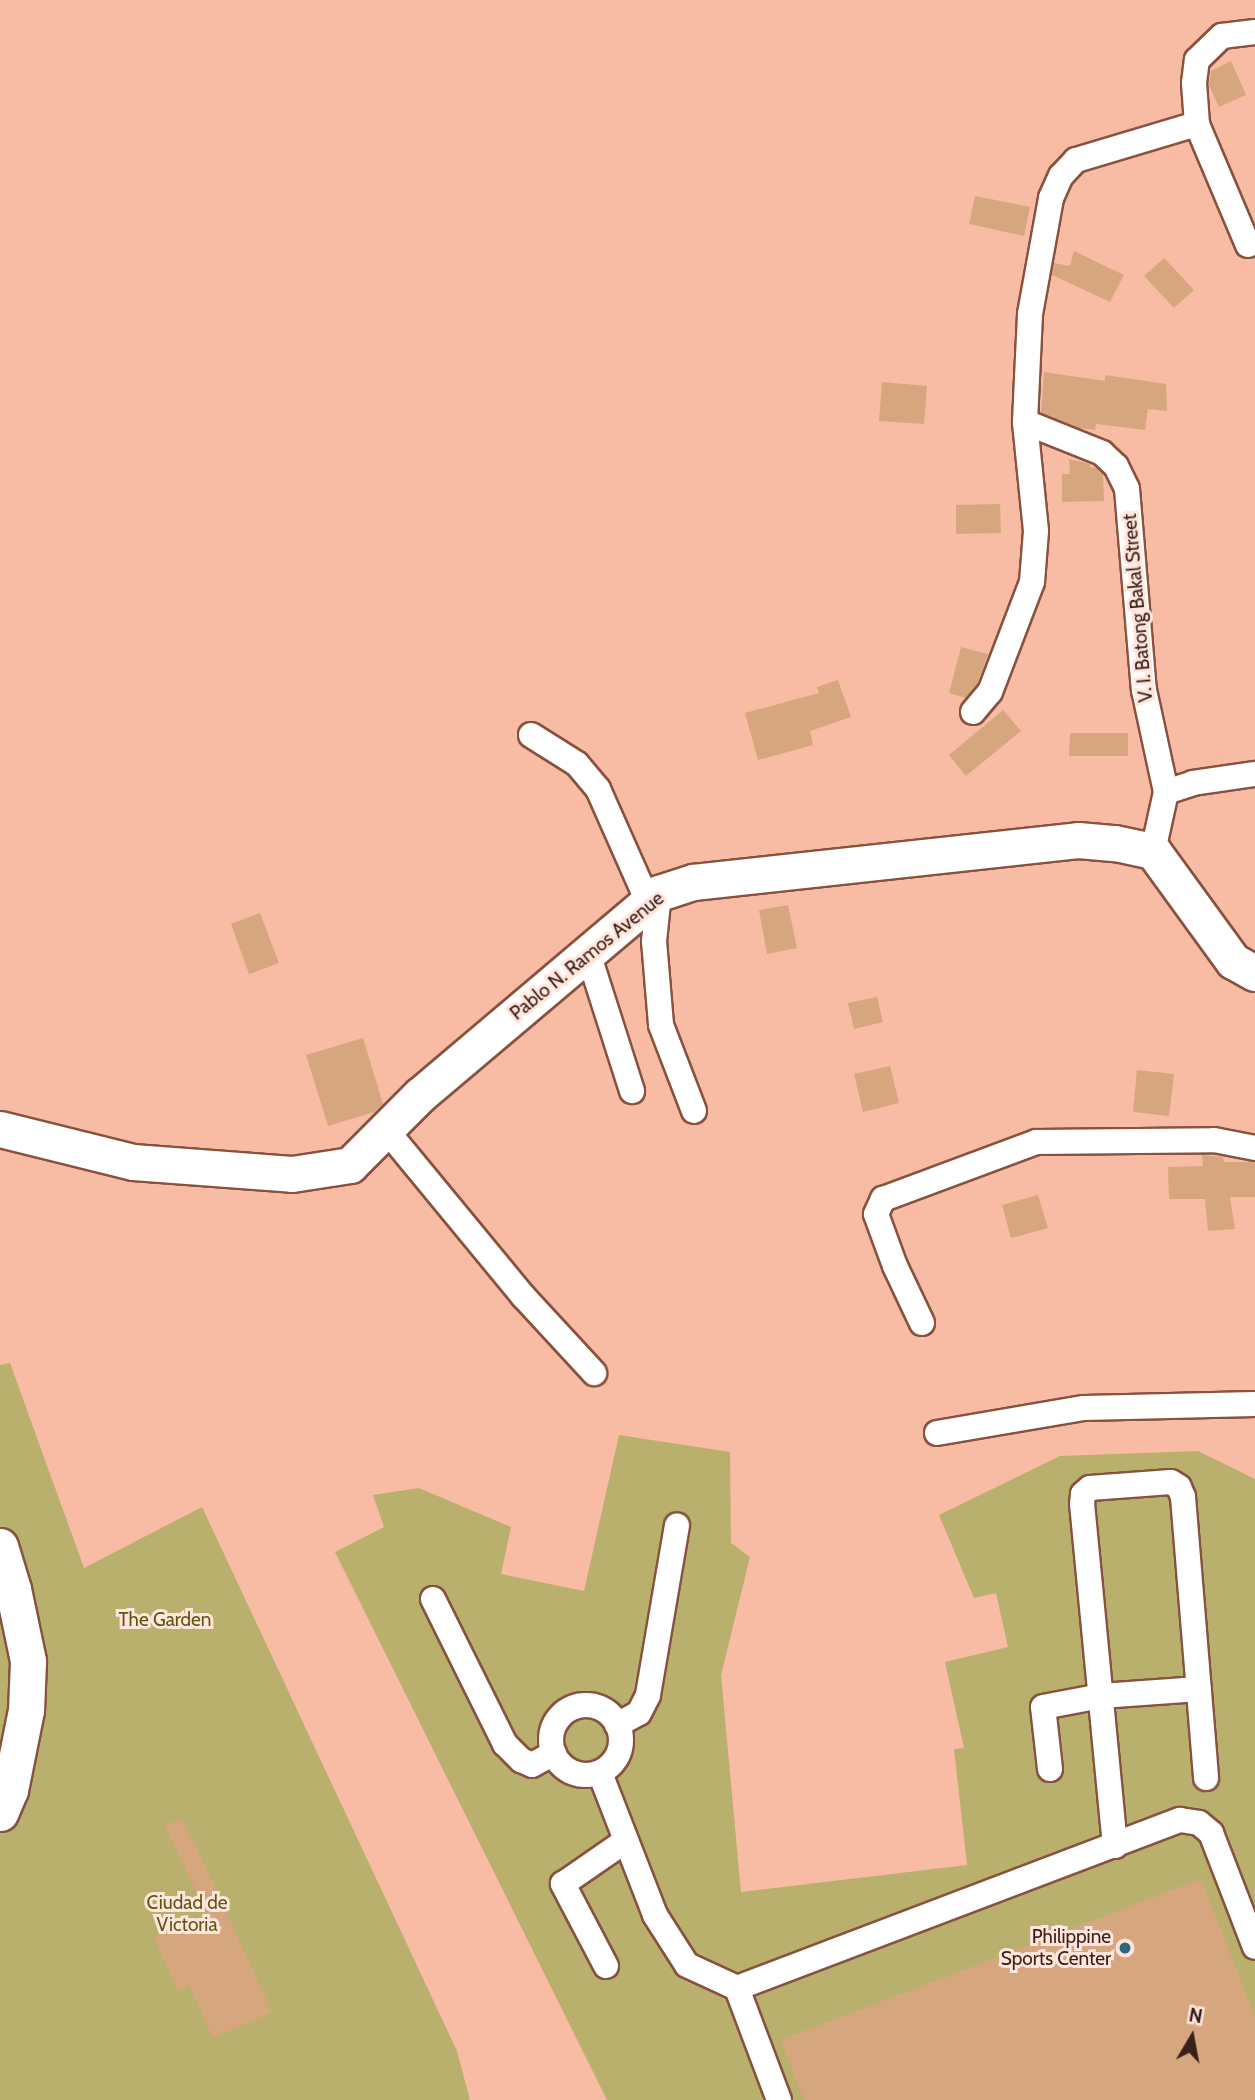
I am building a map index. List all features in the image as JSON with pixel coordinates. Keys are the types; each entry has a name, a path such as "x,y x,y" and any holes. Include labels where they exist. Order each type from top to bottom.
{"street":[{"path":"1248,245 1197,124 1194,83 1198,60 1222,36 1255,32"},
{"path":"974,712 990,692 1032,582 1036,514 1025,422 1030,314 1051,198 1061,176 1076,160 1197,124"},
{"name":"V. I. Batong Bakal Street","path":"1025,422 1102,453 1116,466 1127,489 1144,690 1166,792 1153,851"},
{"path":"531,735 577,764 598,789 653,898 661,1025 694,1111"},
{"path":"1166,792 1193,783 1255,774"},
{"name":"Pablo N. Ramos Avenue","path":"0,1129 133,1162 292,1174 350,1165 387,1131 420,1095 653,898 694,882 1079,840 1153,851"},
{"path":"1153,851 1233,961 1255,973"},
{"path":"588,953 632,1091"},
{"path":"387,1131 523,1296 594,1374"},
{"path":"922,1323 895,1266 876,1214 883,1199 1037,1142 1214,1140 1255,1148"},
{"path":"937,1433 1084,1408 1255,1404"},
{"path":"1115,1846 1083,1494 1090,1488 1171,1482 1179,1487 1183,1497 1206,1778"},
{"path":"617,1725 639,1713 648,1695 677,1525"},
{"path":"0,1546 16,1599 28,1661 26,1710 3,1796"},
{"path":"433,1599 505,1744 521,1760 532,1765 554,1753"},
{"path":"0,1629 4,1671 0,1715"},
{"path":"1050,1769 1043,1707 1101,1696 1199,1689"},
{"path":"597,1707 608,1713 617,1725 621,1745 618,1756 600,1773 578,1774 559,1763 554,1753 552,1732 564,1714 573,1708 597,1707"},
{"path":"600,1773 655,1915 687,1965 737,1988 779,2100"},
{"path":"737,1988 1180,1820 1199,1823 1211,1833 1255,1947"},
{"path":"606,1966 563,1884 625,1841"}],"green space":[{"name":"Ciudad de Victoria","path":"10,1363 84,1568 202,1507 457,2051 470,2100 0,2100 0,1365"},
{"path":"619,1435 730,1452 731,1543 750,1557 721,1675 741,1892 967,1865 954,1749 964,1748 945,1662 1008,1647 996,1593 974,1598 939,1515 1060,1456 1198,1451 1255,1479 1255,2100 607,2100 335,1552 384,1527 373,1495 419,1488 511,1527 501,1574 584,1591"}],"building":[{"path":"1231,61 1246,95 1219,107 1209,85 1211,71"},
{"path":"975,196 1030,207 1024,236 969,224"},
{"path":"1074,251 1124,275 1110,302 1052,275 1054,263 1070,266"},
{"path":"1164,258 1194,290 1174,308 1144,276"},
{"path":"1044,372 1105,381 1105,375 1166,384 1167,411 1148,409 1145,430 1096,424 1095,430 1079,428 1041,413"},
{"path":"882,382 927,386 924,424 879,421"},
{"path":"1069,459 1090,464 1090,467 1103,474 1104,501 1062,502 1062,474 1070,474"},
{"path":"1000,504 1001,533 956,534 956,505"},
{"path":"961,647 988,654 977,684 966,698 949,693"},
{"path":"838,680 851,717 810,731 813,745 758,760 745,713 819,693 817,687"},
{"path":"1003,710 1021,731 966,776 949,755"},
{"path":"1070,733 1128,733 1128,756 1069,756"},
{"path":"788,905 797,948 767,954 759,910"},
{"path":"260,913 279,963 249,974 231,924"},
{"path":"877,997 883,1022 854,1029 848,1003"},
{"path":"363,1038 383,1104 374,1112 328,1126 306,1055"},
{"path":"890,1066 899,1103 863,1112 854,1074"},
{"path":"1137,1070 1174,1074 1169,1116 1133,1112"},
{"path":"1202,1155 1223,1157 1224,1162 1255,1162 1255,1197 1230,1197 1235,1229 1208,1231 1205,1199 1169,1199 1168,1167 1203,1166"},
{"path":"1038,1195 1048,1228 1011,1238 1002,1205"},
{"path":"183,1818 272,2012 213,2038 189,1985 178,1991 154,1937 207,1914 165,1826"},
{"name":"Philippine Sports Center","path":"1201,1879 1255,2017 1255,2100 804,2100 781,2040"}],"place":[{"name":"Philippine Sports Center","path":"1125,1948"}],"park label":[{"name":"The Garden","path":"165,1620"}]}
